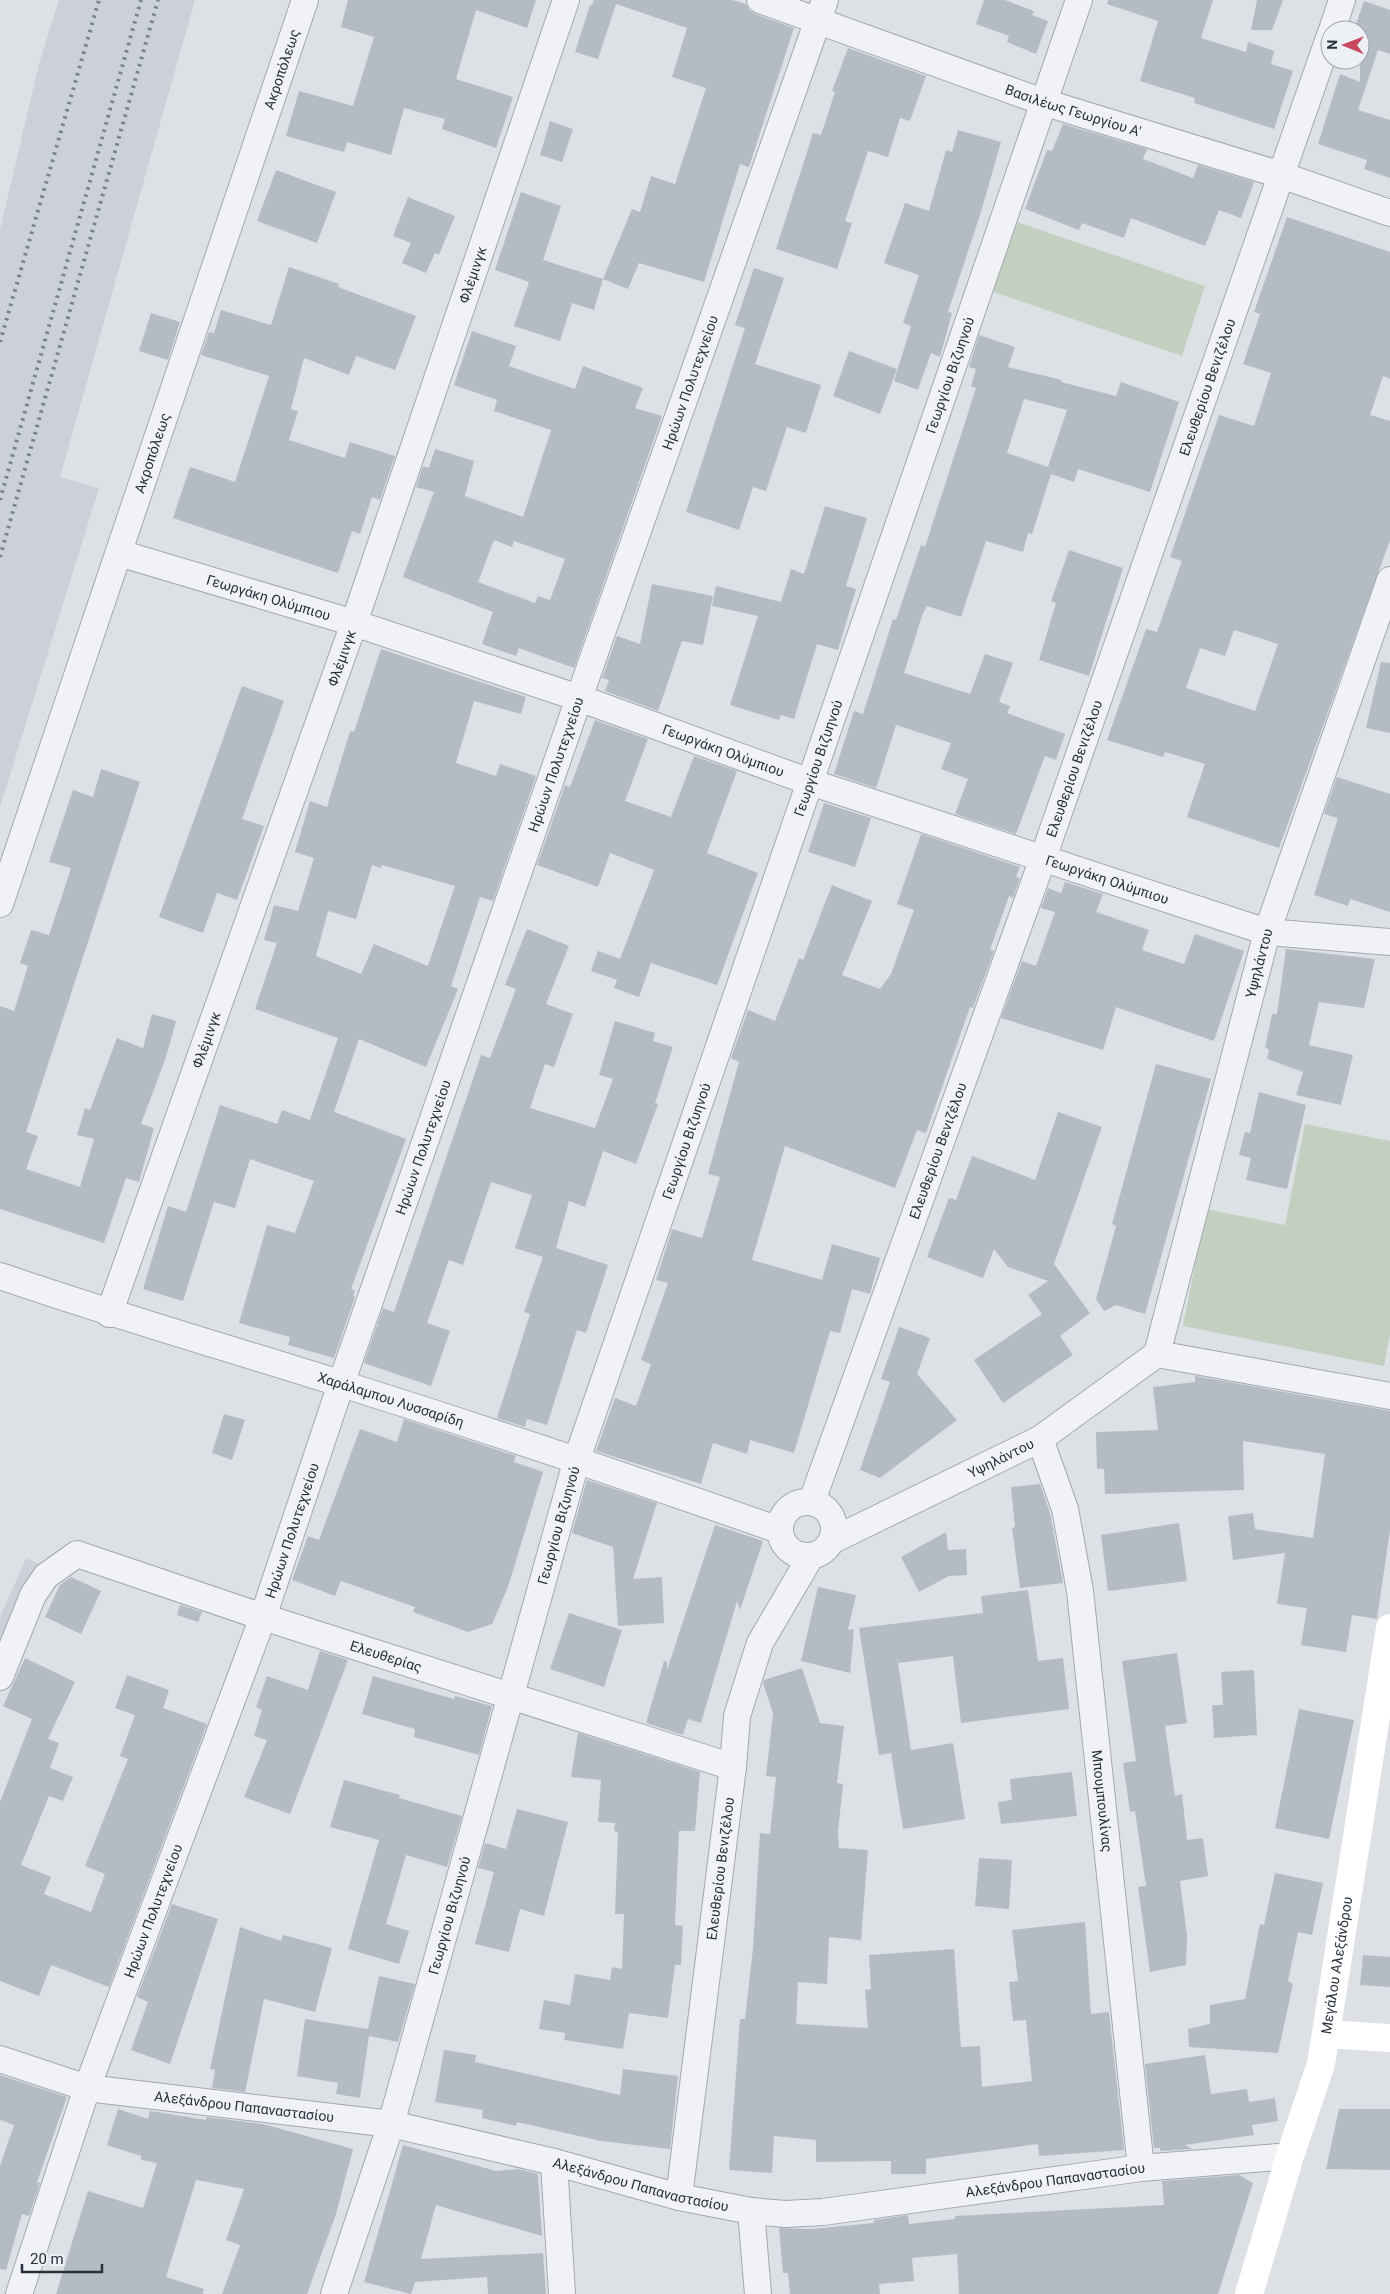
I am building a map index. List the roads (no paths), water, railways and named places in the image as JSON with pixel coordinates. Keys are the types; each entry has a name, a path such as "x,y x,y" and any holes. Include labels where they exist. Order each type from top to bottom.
{"street":[{"name":"Ακροπόλεως","path":"0,904 305,0"},
{"name":"Φλέμινγκ","path":"109,1314 354,623 566,0"},
{"name":"Βασιλέως Γεωργίου Α'","path":"760,0 822,11 1043,102 1281,175 1390,213"},
{"name":"Γεωργίου Βιζυηνού","path":"334,2294 391,2124 577,1459 1079,0"},
{"path":"1335,20 1342,0"},
{"name":"Ηρώων Πολυτεχνείου","path":"19,2294 87,2088 263,1617 341,1384 579,698 822,11"},
{"name":"Ελευθερίου Βενιζέλου","path":"812,1501 1043,858 1320,64"},
{"name":"Γεωργάκη Ολύμπιου","path":"119,553 354,623 579,698 810,782 1267,932 1390,942"},
{"name":"Υψηλάντου","path":"821,1549 1040,1439 1157,1354 1267,932 1390,580"},
{"name":"Χαράλαμπου Λυσσαρίδη","path":"0,1276 109,1314 341,1384 577,1459 779,1530"},
{"path":"1157,1354 1390,1396"},
{"name":"Μπουμπουλίνας","path":"1040,1439 1065,1508 1080,1591 1141,2168"},
{"path":"812,1501 827,1510 832,1517 834,1525 821,1549 802,1556 793,1553 781,1539 779,1530 781,1518 788,1508 799,1502 812,1501"},
{"name":"Ελευθερίου Βενιζέλου","path":"679,2197 733,1767 737,1716 760,1643 821,1549"},
{"name":"Ελευθερίας","path":"0,1677 33,1595 46,1576 77,1554 263,1617 733,1767"},
{"name":"Μεγάλου Αλεξάνδρου","path":"1249,2294 1290,2156 1312,2092 1326,2034 1390,1628"},
{"path":"1326,2034 1390,2038"},
{"name":"Αλεξάνδρου Παπαναστασίου","path":"0,2059 87,2088 391,2124 554,2162 679,2197 751,2211 785,2214 823,2212 1141,2168 1290,2156"},
{"path":"554,2162 562,2294"},
{"path":"751,2211 758,2294"}],"railway":[{"path":"0,342 99,0"},
{"path":"0,500 141,0"},
{"path":"0,557 158,0"}]}
